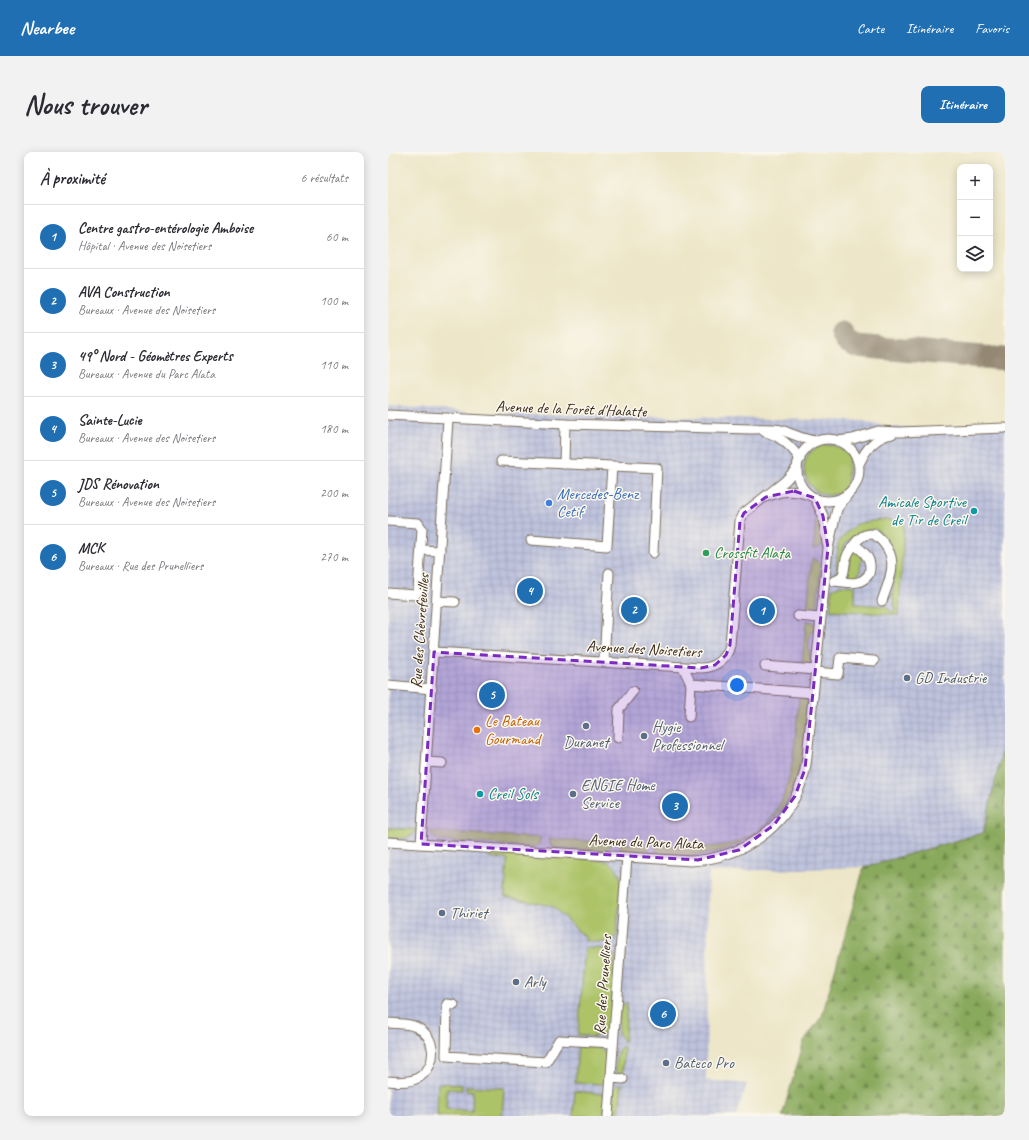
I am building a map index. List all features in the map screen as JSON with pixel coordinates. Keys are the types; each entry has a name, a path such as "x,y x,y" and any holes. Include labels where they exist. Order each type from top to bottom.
{"street":[{"name":"Avenue de la Forêt d'Halatte","path":"388,415 565,424 776,429 803,439 817,441"},
{"name":"Rue des Chèvrefeuilles","path":"422,844 448,419"},
{"path":"564,464 565,424"},
{"path":"899,432 888,434 876,440 866,450 859,464 857,482 848,494 839,499 825,501 812,496 802,487 799,481 798,463 808,447 817,441 827,439 838,441 853,439 878,431 899,432 1005,428"},
{"name":"Avenue de la Forêt d'Halatte","path":"752,429 766,432 780,438 790,446 798,463"},
{"path":"838,441 852,451 859,464"},
{"path":"501,461 657,468 653,553"},
{"name":"Avenue des Noisetiers","path":"434,652 683,667 711,667 719,662 729,650 731,640 740,521 744,513 766,497 789,477 798,463"},
{"path":"532,540 607,546 612,466"},
{"name":"Avenue des Noisetiers","path":"766,497 789,491 798,491 812,496"},
{"name":"Avenue du Parc Alata","path":"388,842 685,861 716,858 727,855 758,839 769,830 788,809 802,782 806,763 828,548 836,509 848,494"},
{"name":"Avenue du Parc Alata","path":"812,496 823,516 828,548"},
{"path":"388,521 418,523 422,529 422,550 418,591 414,595 388,593"},
{"path":"836,581 843,575 848,554 854,545 866,534 874,534 883,541 890,552 892,563 891,575 882,601"},
{"path":"824,580 856,584 862,582 869,574 870,563 868,557 854,545"},
{"path":"422,550 440,551"},
{"path":"604,662 609,573"},
{"path":"437,601 455,602"},
{"path":"798,616 820,618"},
{"path":"765,666 838,674 840,658 874,661"},
{"path":"584,670 585,661"},
{"path":"683,667 690,684 689,717"},
{"path":"690,684 813,693"},
{"path":"388,685 432,688"},
{"path":"618,738 619,709 633,691"},
{"path":"427,762 442,763"},
{"name":"Rue des Prunelliers","path":"608,1116 628,857"},
{"path":"454,1005 447,1004 446,1056 546,1062 559,1040 613,1043"},
{"path":"388,1023 414,1026 420,1029 428,1038 433,1052 432,1060 421,1077 404,1082 388,1081"},
{"path":"611,1078 623,1079"}],"highlighted area":[{"path":"794,491 815,498 823,516 828,548 805,769 795,796 774,825 739,850 698,860 421,844 434,652 701,668 715,665 726,655 730,645 740,521 744,513 766,497"}],"shaded area":[{"path":"388,406 487,413 864,421 889,427 944,428 1005,425 1005,740 983,833 864,867 709,872 706,1080 747,1084 736,1116 388,1116"}],"green space":[{"path":"825,445 838,448 849,456 847,487 835,494 824,494 814,490 804,471 805,460 812,451"},
{"path":"820,518 823,544 818,548 813,549 816,520"},
{"path":"884,519 904,523 899,615 830,610 832,589 840,585 855,586 855,604 884,606 893,612 896,611 893,599 895,556 892,547 886,538 876,529 856,535 845,544 841,556 840,567 836,576 838,544 847,532 857,524"},
{"path":"856,550 862,556 860,571 856,581 850,577 848,570 850,556"},
{"path":"812,558 821,564 817,609 813,613 807,613"},
{"path":"806,621 813,622 815,629 810,635 809,639 809,648 812,660 808,665 802,665"},
{"path":"799,698 804,698 808,703 801,764 793,789 785,804 775,817 749,838 718,852 690,856 670,856 657,854 655,844 680,847 704,847 734,843 756,832 772,817 783,797 790,774"},
{"path":"1005,740 1005,1116 782,1116 804,1041 822,1016 864,867 983,833"},
{"path":"388,828 417,830 411,836 400,839 388,838"},
{"path":"429,831 541,838 539,845 533,847 440,841 433,837"},
{"path":"549,839 613,842 609,848 604,851 555,848 551,846"},
{"path":"619,843 650,845 647,854 626,853 622,851"},
{"path":"490,853 601,860 612,864 617,869 621,879 616,937 613,940 604,942 585,941 586,938 552,906 505,897 507,859 490,859"},
{"path":"585,948 599,948 607,950 611,952 615,959 610,1027 600,1036 578,1035"},
{"path":"627,1002 625,1041 623,1041 618,1033 620,1007"},
{"path":"578,1046 599,1048 608,1056 606,1079 603,1084 575,1083"},
{"path":"621,1047 624,1047 623,1074 618,1073 616,1063 616,1056"},
{"path":"438,1083 462,1085 462,1090 447,1089 446,1109 472,1111 473,1091 466,1090 466,1086 504,1088 502,1116 437,1116"},
{"path":"618,1084 622,1084 619,1116 612,1116 614,1089"},
{"path":"575,1091 603,1094 605,1098 604,1116 573,1116"}],"taxiway":[{"path":"842,333 846,341 856,346 1005,359"}],"place":[{"name":"Mercedes-Benz Cetif","path":"549,503"},
{"name":"Amicale Sportive de Tir de Creil","path":"974,511"},
{"name":"Crossfit Alata","path":"706,553"},
{"name":"Sainte-Lucie","path":"530,591"},
{"name":"AVA Construction","path":"634,610"},
{"name":"Centre gastro-entérologie Amboise","path":"762,611"},
{"name":"GD Industrie","path":"907,678"},
{"name":"JDS Rénovation","path":"492,695"},
{"name":"Duranet","path":"586,726"},
{"name":"Le Bateau Gourmand","path":"477,730"},
{"name":"Hygie Professionnel","path":"644,736"},
{"name":"Creil Sols","path":"480,794"},
{"name":"ENGIE Home Service","path":"573,794"},
{"name":"49° Nord - Géomètres Experts","path":"675,806"},
{"name":"Thiriet","path":"442,913"},
{"name":"Arly","path":"516,982"},
{"name":"MCK","path":"663,1014"},
{"name":"Bateco Pro","path":"666,1063"}]}
